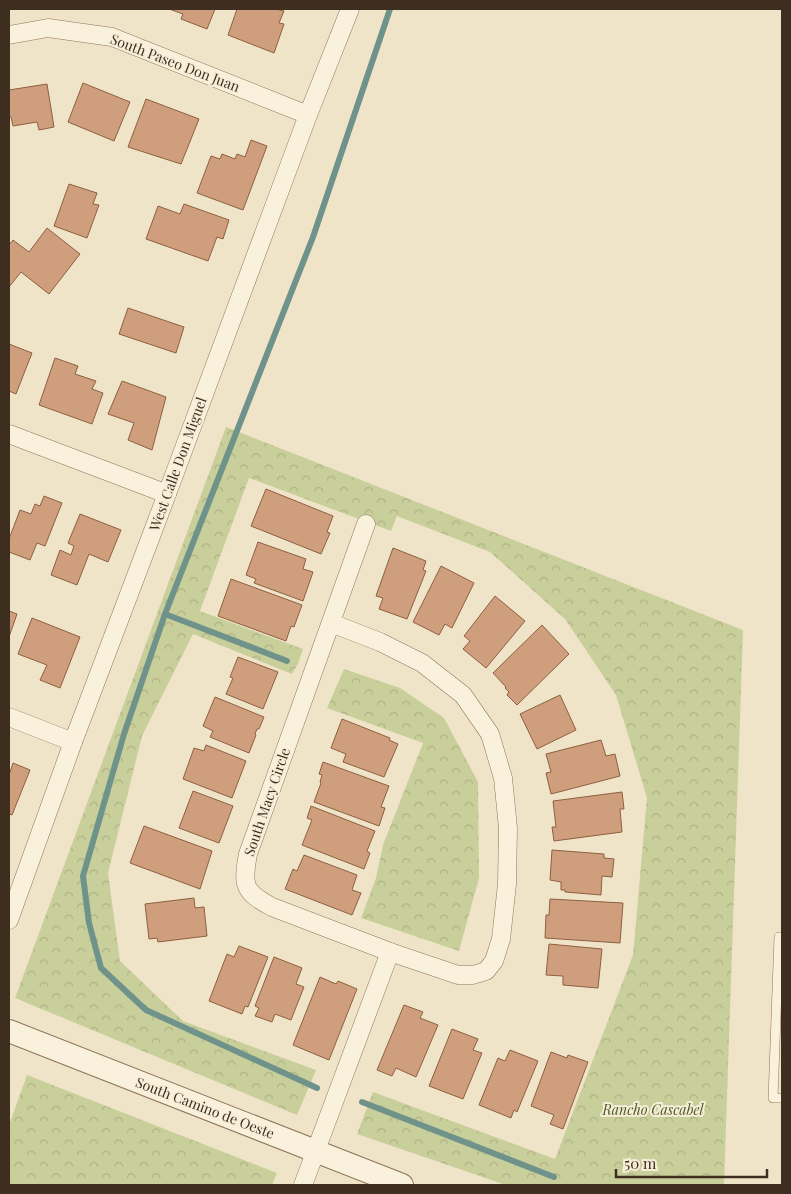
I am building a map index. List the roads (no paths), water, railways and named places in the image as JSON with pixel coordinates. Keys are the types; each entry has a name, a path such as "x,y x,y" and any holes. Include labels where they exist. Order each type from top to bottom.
{"street":[{"name":"West Calle Don Miguel","path":"9,920 73,742 308,115 350,9"},
{"name":"South Paseo Don Juan","path":"9,35 48,28 112,38 308,115"},
{"path":"9,434 167,494"},
{"name":"South Macy Circle","path":"331,623 380,642 422,663 463,695 490,734 503,778 508,828 507,884 501,939 489,977 458,975 390,952 272,907 256,898 245,886 248,854 366,524"},
{"path":"9,717 73,742"},
{"path":"303,1185 390,952"},
{"name":"South Camino de Oeste","path":"9,1031 402,1185"}],"lane":[{"path":"782,937 779,937 773,1098 782,1098"}],"waterway":[{"path":"317,1088 146,1010 101,968 89,923 83,876 124,734 165,614 313,237 390,9"},
{"path":"165,614 287,661"},
{"path":"362,1102 554,1177"}],"park label":[{"name":"Rancho Cascabel","path":"653,1110"}]}
